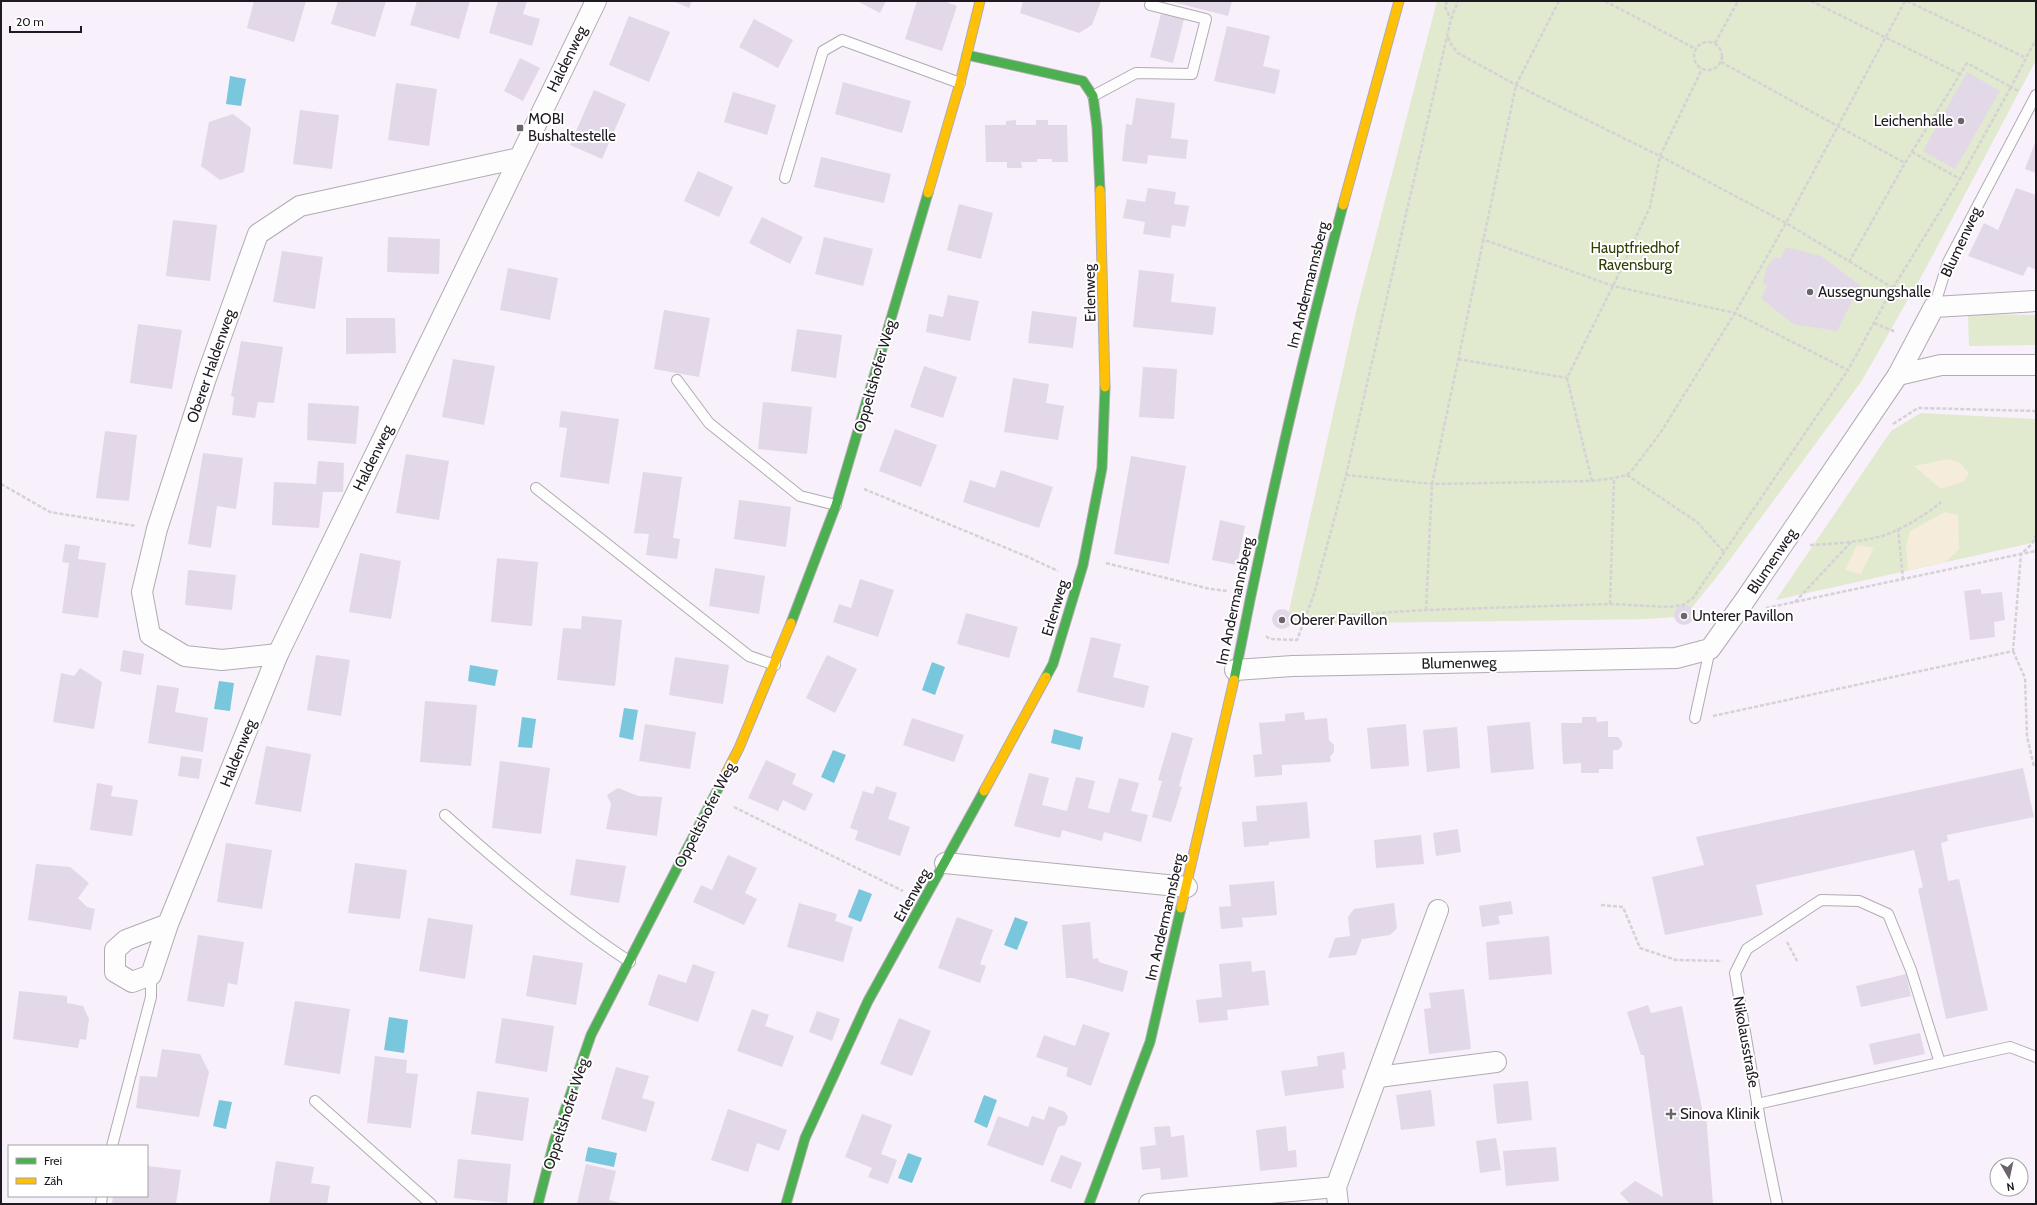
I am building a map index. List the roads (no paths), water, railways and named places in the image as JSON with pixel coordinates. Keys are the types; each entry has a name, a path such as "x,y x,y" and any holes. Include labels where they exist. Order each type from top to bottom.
{"street":[{"name":"Haldenweg","path":"151,975 168,924 278,654 518,158 596,1"},
{"name":"Oppeltshofer Weg","path":"538,1204 554,1142 591,1035 630,962 739,748 775,665 836,505 960,83 980,1"},
{"name":"Im Andermannsberg","path":"1089,1204 1150,1042 1187,887 1319,294 1399,1"},
{"path":"967,55 1083,81 1093,96"},
{"name":"Erlenweg","path":"786,1204 805,1138 868,1001 946,863 1053,664 1084,558 1102,468 1105,384 1098,150 1093,96"},
{"name":"Oberer Haldenweg","path":"278,654 222,660 185,656 150,635 142,592 157,529 206,378 258,234 300,206 518,158"},
{"path":"1934,307 2036,301"},
{"name":"Blumenweg","path":"1235,670 1301,666 1676,658 1710,649 1898,375 1934,307"},
{"path":"1898,375 1941,365 2036,365"},
{"path":"946,863 1187,887"},
{"path":"1149,1204 1337,1196 1438,910"},
{"path":"151,975 132,982 115,972 115,950 126,940 168,924"},
{"path":"1378,1077 1496,1062"}],"lane":[{"path":"1093,96 1136,73 1192,74 1206,19 1150,5"},
{"path":"785,178 823,51 842,40 960,83"},
{"name":"Blumenweg","path":"1934,307 1948,262 2036,95"},
{"path":"677,380 709,422 800,496 836,505"},
{"path":"536,488 749,656 775,665"},
{"path":"1695,718 1710,649"},
{"path":"445,815 476,843 592,936 630,962"},
{"name":"Nikolausstraße","path":"1777,1204 1757,1104 1735,973 1747,949 1821,900 1859,901 1888,914 1911,970 1940,1062"},
{"path":"112,1145 151,998 151,975"},
{"path":"1757,1104 2010,1047 2036,1057"},
{"path":"315,1101 431,1204"}],"water":[{"path":"230,76 246,79 241,106 226,104"},
{"path":"932,662 945,667 935,695 922,690"},
{"path":"470,665 498,670 495,686 468,681"},
{"path":"219,681 234,683 230,711 214,709"},
{"path":"624,708 638,710 633,740 619,737"},
{"path":"522,717 536,719 532,748 518,747"},
{"path":"1054,729 1083,737 1080,750 1051,743"},
{"path":"833,750 846,755 834,783 821,777"},
{"path":"859,889 872,894 861,922 848,917"},
{"path":"1015,917 1028,922 1017,950 1004,945"},
{"path":"389,1017 408,1020 404,1053 384,1050"},
{"path":"984,1095 997,1100 987,1128 974,1122"},
{"path":"219,1100 232,1102 226,1129 213,1126"},
{"path":"588,1147 617,1153 614,1167 585,1161"},
{"path":"908,1153 922,1158 912,1183 898,1178"}],"place":[{"name":"Leichenhalle","path":"1961,121"},
{"name":"MOBI Bushaltestelle","path":"520,128"},
{"name":"Aussegnungshalle","path":"1810,292"},
{"name":"Unterer Pavillon","path":"1684,616"},
{"name":"Oberer Pavillon","path":"1282,620"},
{"name":"Sinova Klinik","path":"1671,1114"}],"park label":[{"name":"Hauptfriedhof Ravensburg","path":"1635,256"}]}
